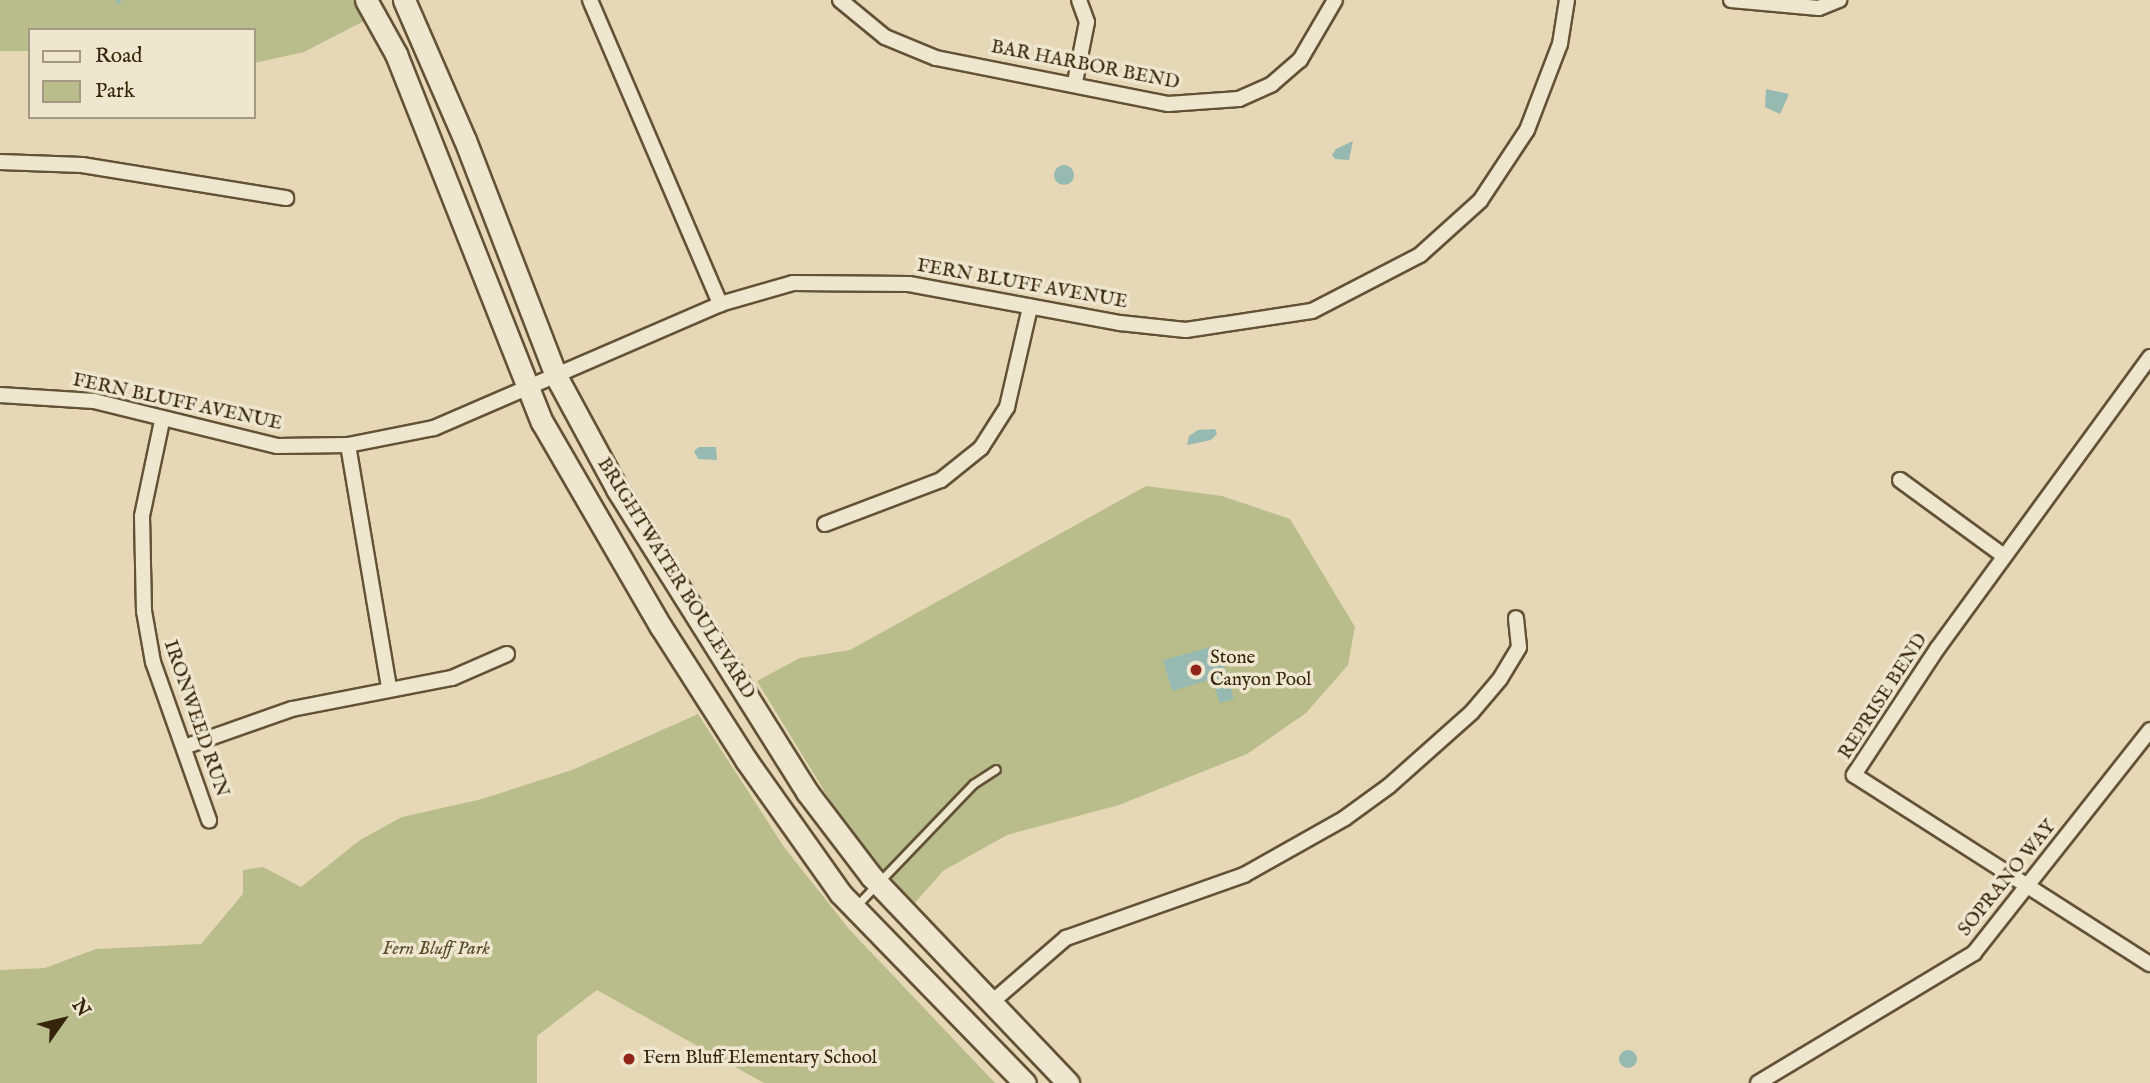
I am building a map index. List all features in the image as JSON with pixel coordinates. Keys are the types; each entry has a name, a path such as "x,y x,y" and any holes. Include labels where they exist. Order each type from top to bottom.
{"street":[{"name":"BRIGHTWATER BOULEVARD","path":"366,0 396,54 542,422 661,627 772,798 854,908 1025,1083"},
{"name":"BRIGHTWATER BOULEVARD","path":"404,0 465,140 556,376 617,489 807,792 878,883 1068,1083"},
{"path":"590,0 720,304"},
{"name":"BAR HARBOR BEND","path":"840,0 885,37 936,58 1075,82 1168,104 1239,99 1272,84 1300,60 1335,0"},
{"path":"1075,82 1087,22 1079,0"},
{"name":"FERN BLUFF AVENUE","path":"0,395 94,401 162,421 277,446 348,445 434,428 720,304 772,287 825,282 909,284 1030,307 1186,330 1312,311 1387,276 1459,222 1506,167 1547,81 1567,0"},
{"path":"1731,0 1819,8 1839,0"},
{"path":"0,162 82,165 286,198"},
{"path":"825,524 941,480 981,448 1007,407 1030,307"},
{"name":"REPRISE BEND","path":"2150,356 2004,556 1854,775 2027,889 2150,964"},
{"name":"IRONWEED RUN","path":"162,421 142,516 144,611 153,662 209,820"},
{"path":"348,445 389,688"},
{"path":"1900,480 2004,556"},
{"path":"992,1002 1066,938 1244,875 1345,818 1389,786 1472,712 1507,671 1519,647 1516,618"},
{"path":"184,747 267,716 389,688 452,678 507,654"},
{"name":"SOPRANO WAY","path":"1758,1083 1974,953 2150,730"}],"lane":[{"path":"854,908 974,784 996,769"}],"green space":[{"path":"0,0 353,0 366,20 304,52 256,63 256,28 28,28 28,51 0,51"},
{"path":"1146,486 1222,496 1290,519 1355,627 1348,665 1306,713 1247,754 1119,805 1007,835 943,871 912,906 858,846 757,681 800,658 850,650"},
{"name":"Fern Bluff Park","path":"698,714 784,847 849,929 995,1083 764,1083 597,990 537,1036 537,1083 0,1083 0,970 45,968 96,949 201,944 243,894 243,870 263,867 301,887 360,840 402,817 482,799 572,770"}],"water":[{"path":"1766,89 1789,94 1780,114 1765,107"},
{"path":"1353,141 1349,160 1335,159 1332,155 1336,149"},
{"path":"1064,165 1071,168 1074,175 1071,182 1064,185 1057,182 1054,175 1057,168"},
{"path":"1215,429 1217,434 1211,440 1187,445 1189,436 1198,430"},
{"path":"699,447 716,447 717,460 698,459 694,451"},
{"name":"Stone Canyon Pool","path":"1218,645 1234,699 1220,703 1212,679 1172,691 1163,660"},
{"path":"1628,1050 1634,1053 1637,1059 1634,1065 1628,1068 1622,1065 1619,1059 1622,1053"}],"place":[{"name":"Stone Canyon Pool","path":"1196,670"},
{"name":"Fern Bluff Elementary School","path":"629,1059"}]}
